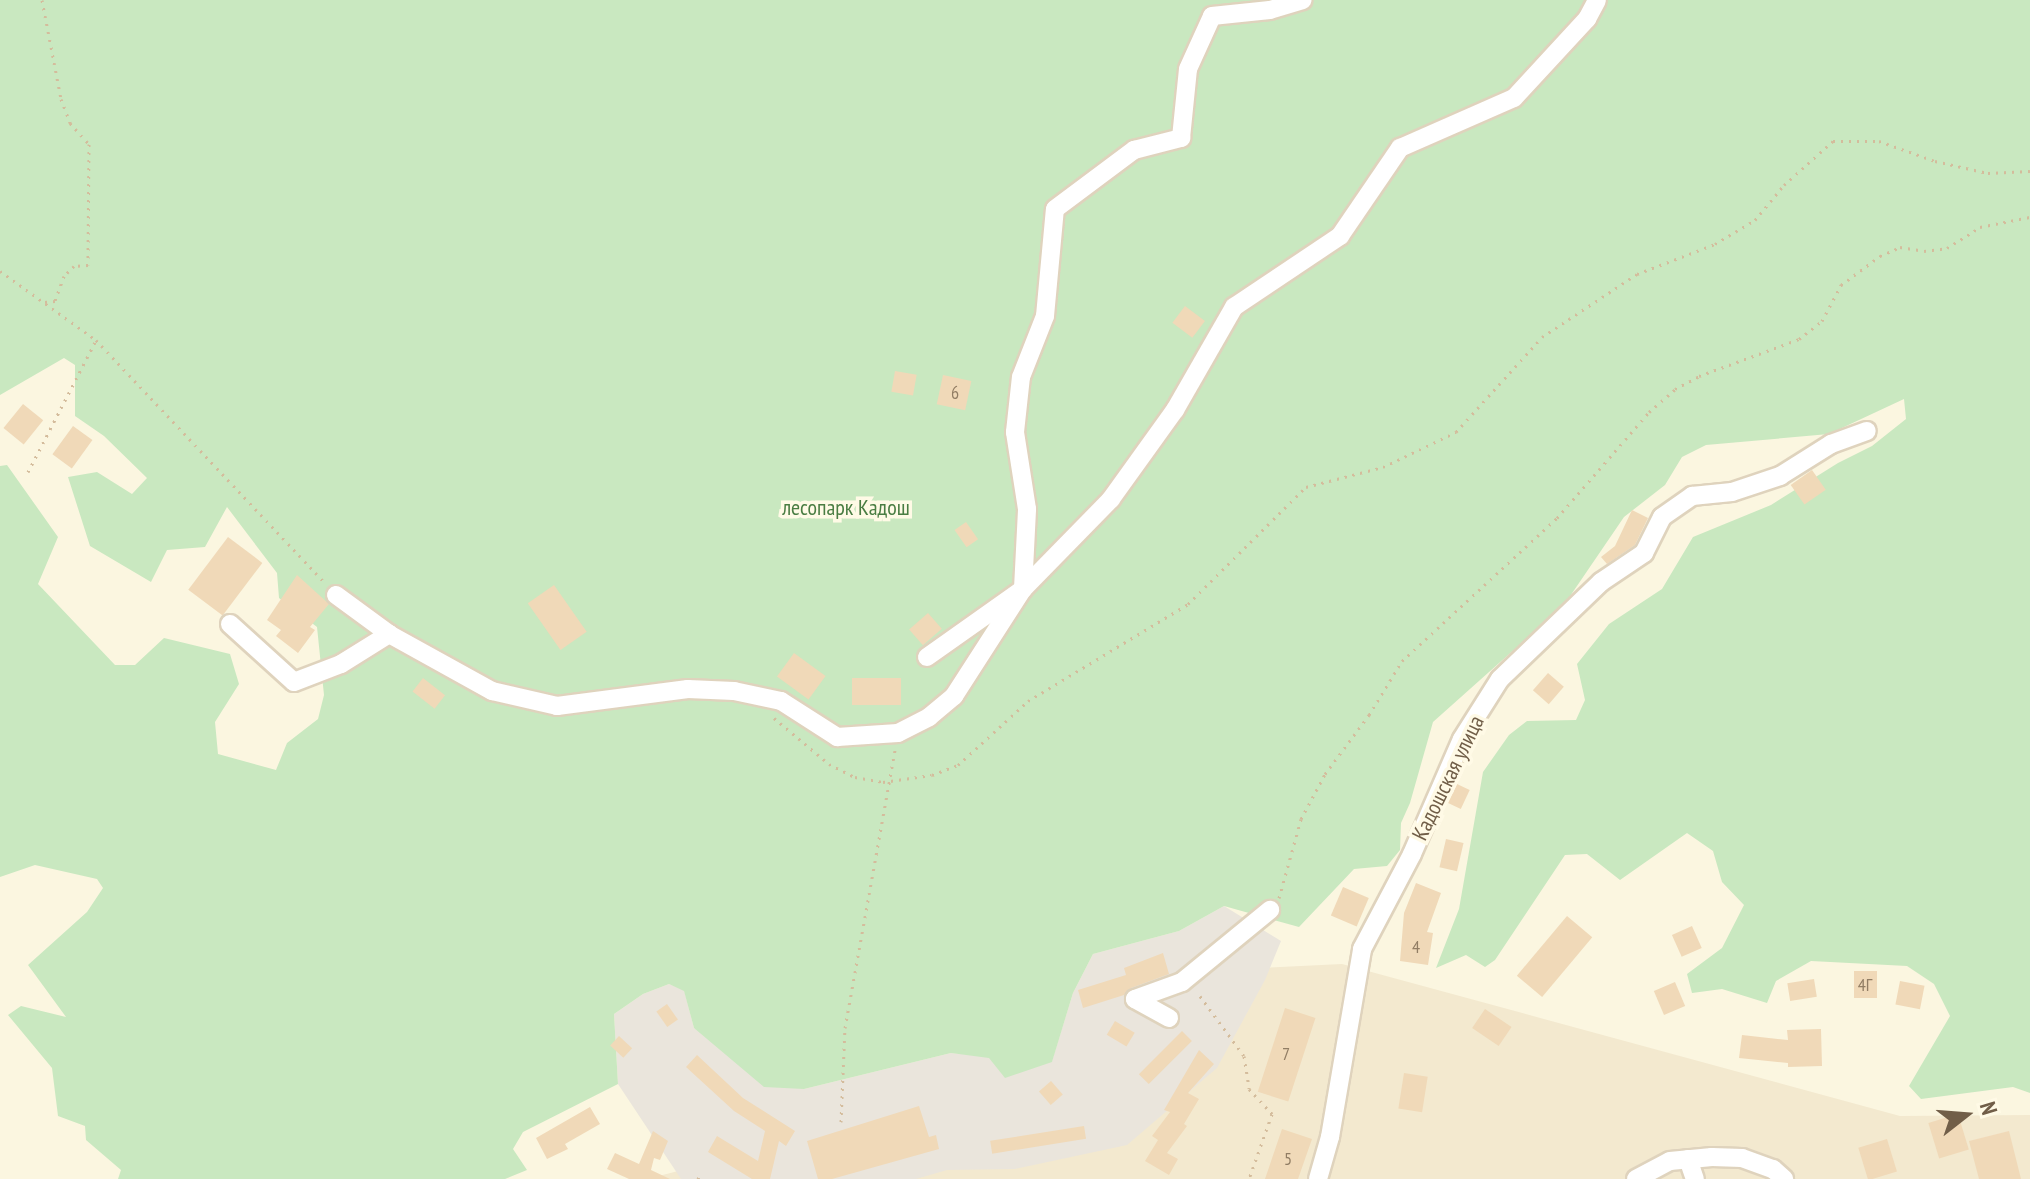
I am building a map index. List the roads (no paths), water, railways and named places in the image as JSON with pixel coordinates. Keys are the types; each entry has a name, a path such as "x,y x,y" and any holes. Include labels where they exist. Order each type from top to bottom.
{"street":[{"path":"336,595 389,634 492,691 557,706 688,689 734,691 781,701 837,737 898,733 929,717 954,696 1023,589 1027,509 1015,432 1021,377 1045,316 1055,209 1134,150 1181,138 1188,69 1212,16 1270,10 1302,0"},
{"path":"927,657 1023,589 1111,499 1175,410 1234,307 1340,236 1400,148 1514,98 1587,19 1597,0"},
{"name":"Кадошская улица","path":"1318,1179 1330,1137 1362,949 1412,854 1462,739 1500,679 1601,582 1644,553 1662,517 1692,496 1732,492 1780,476 1831,444 1867,431"},
{"path":"230,624 294,682 341,664 389,634"},
{"path":"1169,1018 1135,999 1182,982 1270,910"},
{"path":"1636,1179 1670,1161 1742,1158 1773,1169 1784,1179"},
{"path":"1688,1159 1695,1179"}],"park label":[{"name":"лесопарк Кадош","path":"846,508"}]}
